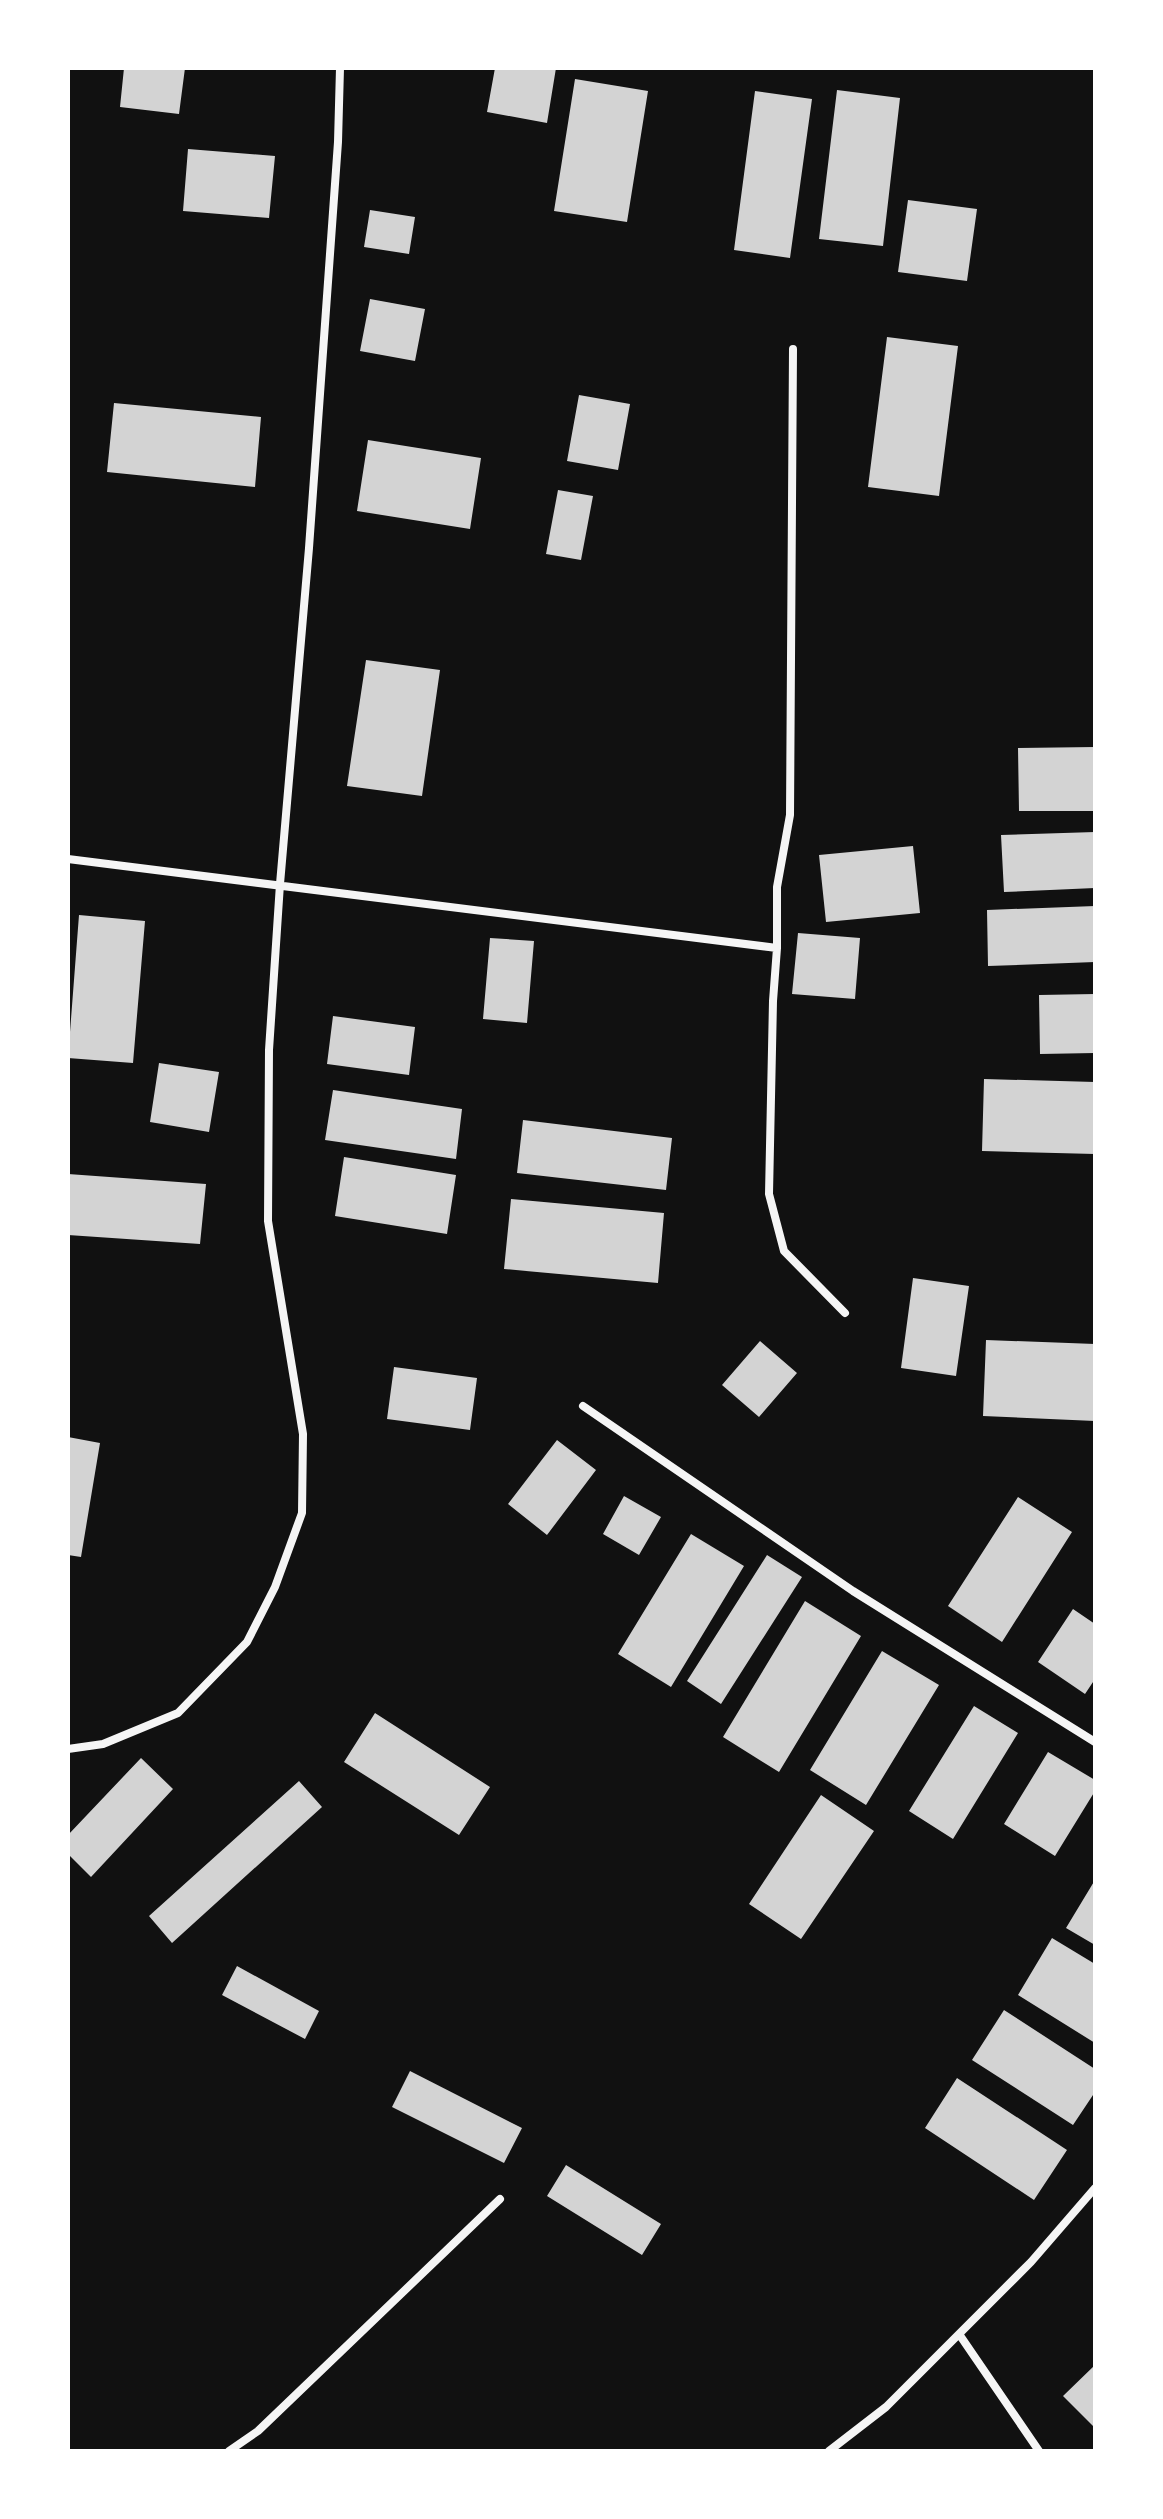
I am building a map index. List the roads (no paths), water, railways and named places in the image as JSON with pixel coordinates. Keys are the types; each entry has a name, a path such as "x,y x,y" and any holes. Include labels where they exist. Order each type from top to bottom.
{"street":[{"path":"68,1749 103,1744 178,1713 247,1642 275,1587 302,1513 303,1434 268,1221 269,1050 310,532 337,158 340,68"},
{"path":"793,349 790,815 777,887 769,1194 784,1251 845,1313"},
{"path":"68,859 777,948"},
{"path":"583,1406 853,1591 1095,1742"},
{"path":"829,2451 886,2407 1031,2262 1095,2188"},
{"path":"229,2451 258,2431 500,2199"},
{"path":"959,2334 1039,2451"}]}
